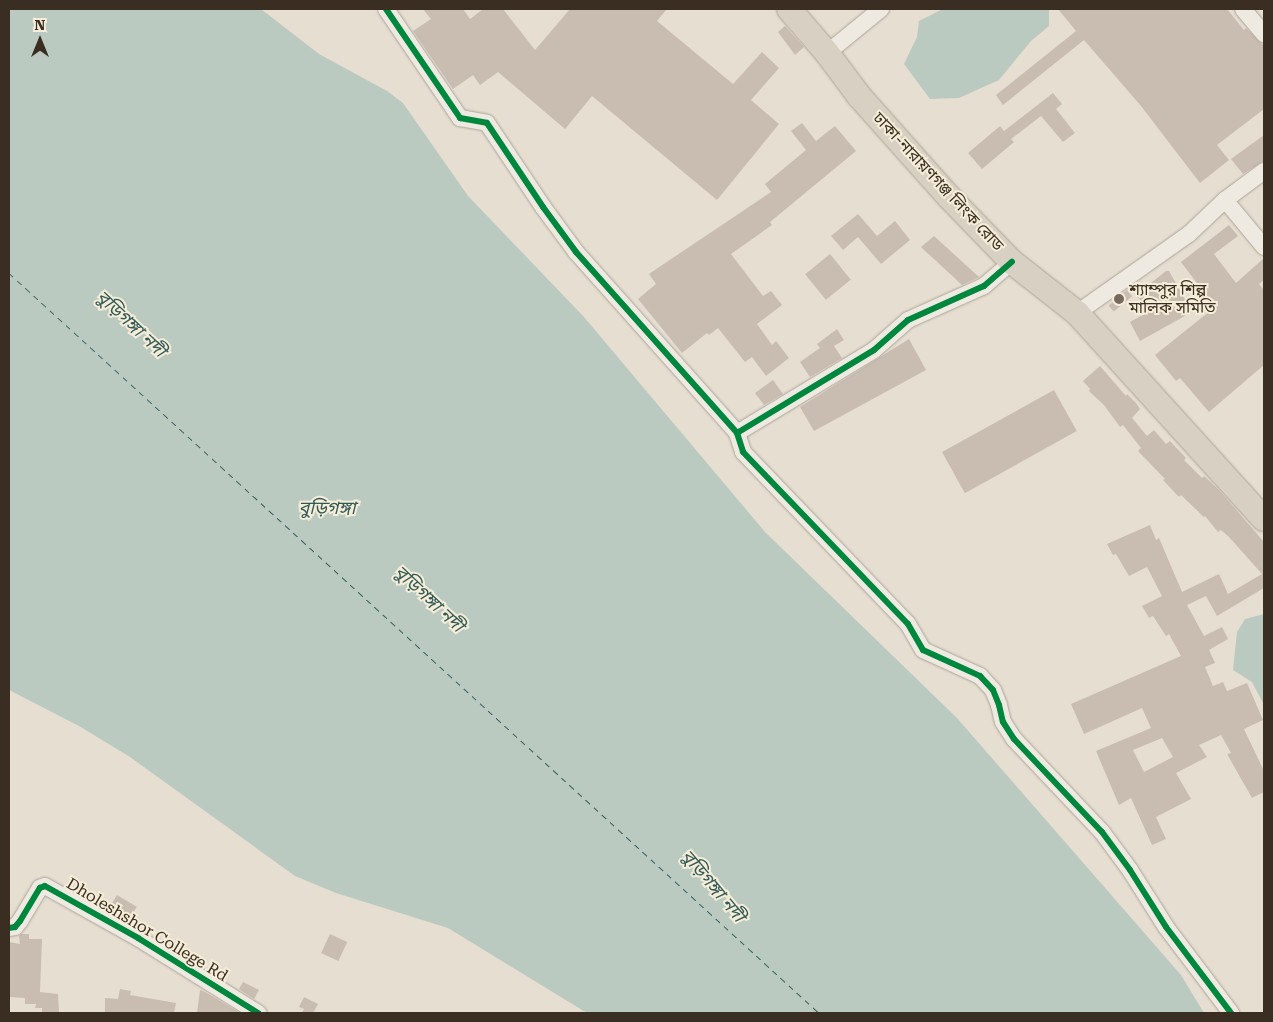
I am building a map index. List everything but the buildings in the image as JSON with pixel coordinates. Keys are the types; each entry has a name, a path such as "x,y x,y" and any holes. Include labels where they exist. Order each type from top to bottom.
{"highway":[{"name":"ঢাকা-নারায়ণগঞ্জ লিংক রোড","path":"789,9 827,52 865,104 942,189 1012,262 1076,313 1264,519"}],"street":[{"path":"386,9 460,118 487,123 543,207 576,252 737,433 743,452 908,624 923,650 980,676 992,690 999,705 1003,722 1014,739 1102,832 1130,870 1166,927 1231,1013"},
{"path":"827,52 881,9"},
{"path":"1244,9 1264,34"},
{"path":"1076,313 1189,234 1225,200 1264,171"},
{"path":"1225,200 1264,247"},
{"path":"737,433 874,350 908,320 984,286 1012,262"},
{"name":"Dholeshshor College Rd","path":"9,928 15,927 40,888 45,886 138,938 258,1013"}],"water":[{"name":"বুড়িগঙ্গা","path":"9,9 261,9 319,54 387,91 403,103 468,196 584,317 765,532 957,718 1181,975 1204,1013 587,1013 448,928 336,893 295,876 130,757 79,726 9,690"},
{"path":"943,9 1049,9 1049,26 1031,41 999,80 959,98 930,99 904,64 917,37 919,21"},
{"path":"1264,614 1264,705 1252,682 1233,670 1237,632 1245,619"}],"ferry route":[{"path":"9,273 819,1013"}],"cycle path":[{"path":"386,9 460,118 487,123 543,207 576,252 737,433 743,452 908,624 923,650 980,676 993,690 1003,722 1014,739 1102,832 1130,870 1166,927 1231,1013"},
{"path":"737,433 874,350 908,320 984,286 1012,262"},
{"path":"9,928 15,927 40,888 45,886 138,938 258,1013"}],"place":[{"name":"শ্যাম্পুর শিল্প মালিক সমিতি","path":"1119,299"}],"water label":[{"name":"বুড়িগঙ্গা নদী","path":"131,324"},
{"name":"বুড়িগঙ্গা নদী","path":"429,599"},
{"name":"বুড়িগঙ্গা নদী","path":"713,886"}]}
